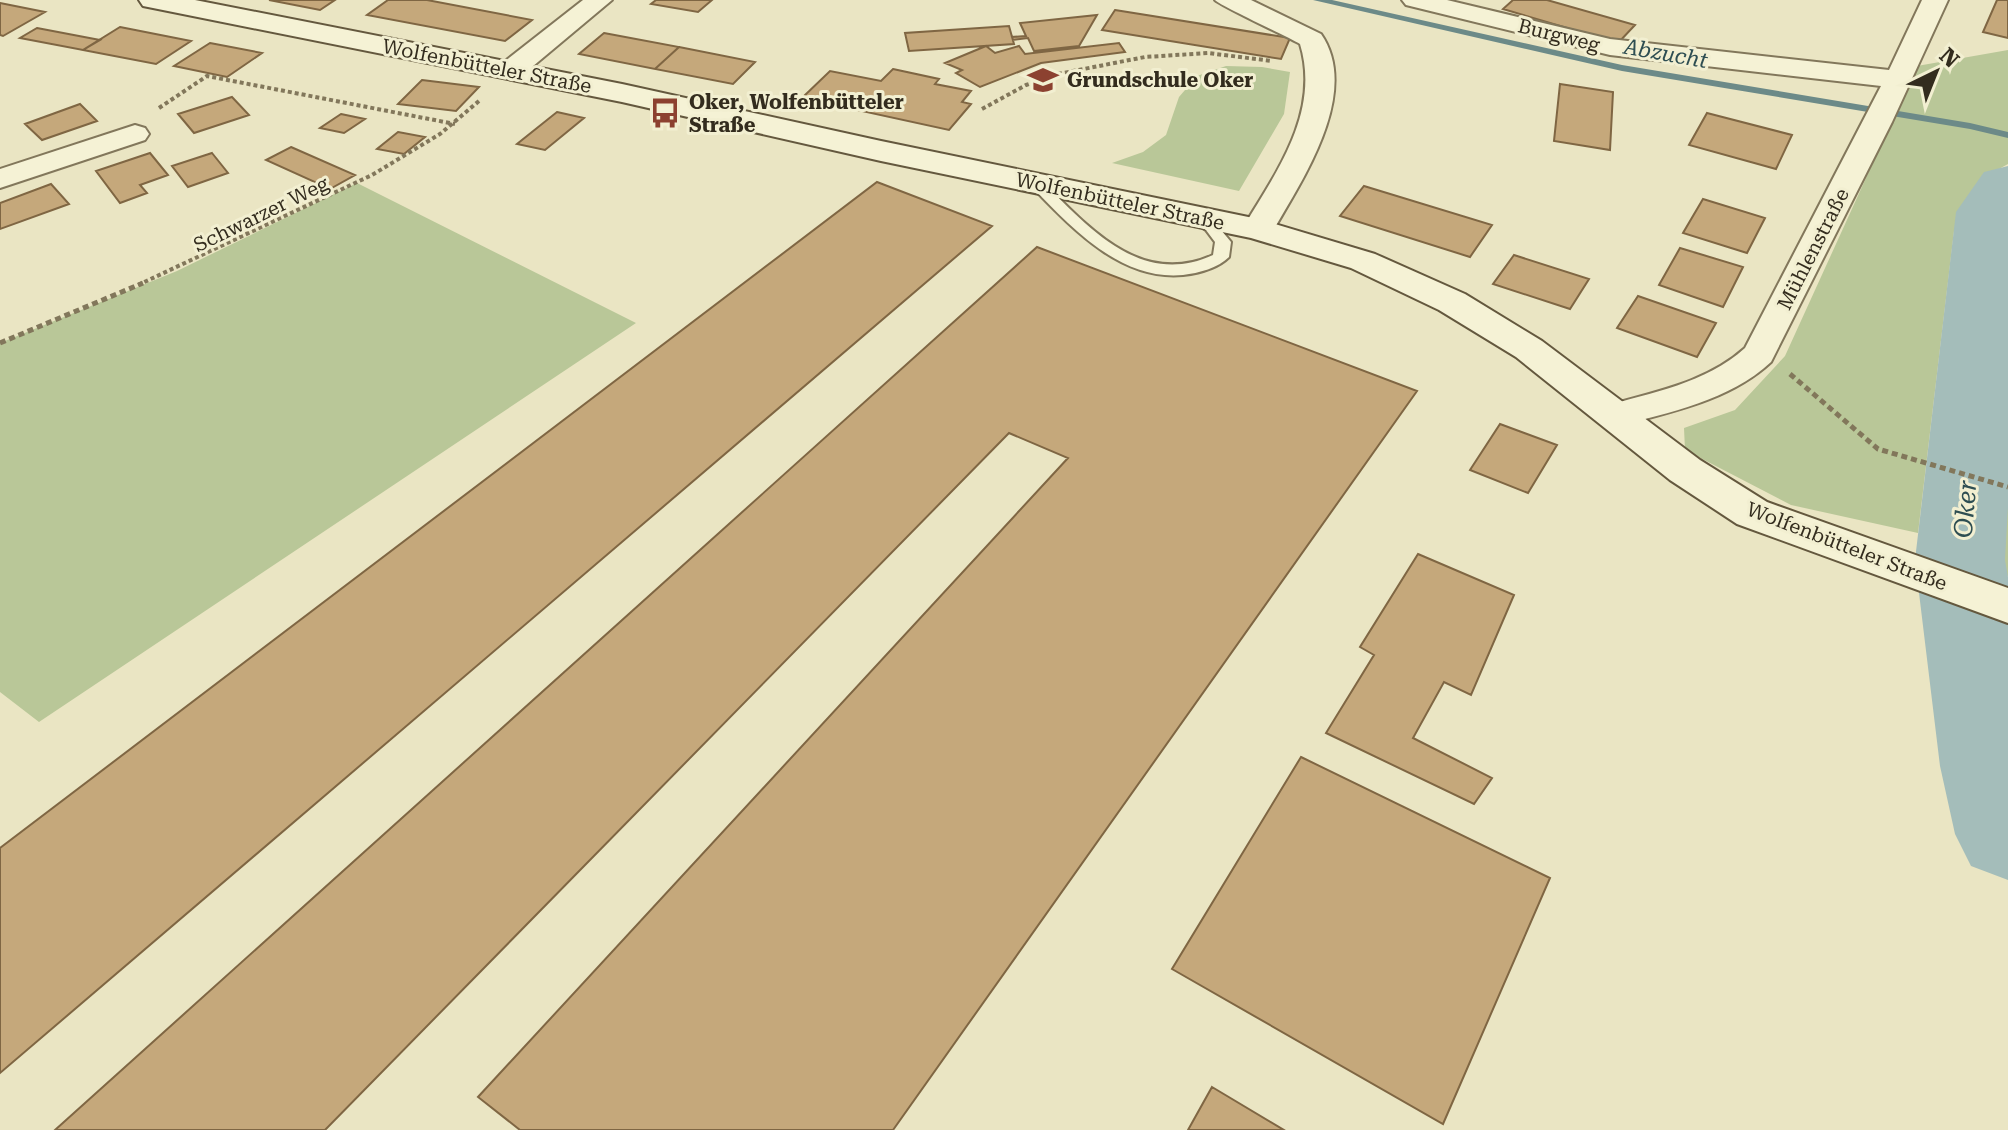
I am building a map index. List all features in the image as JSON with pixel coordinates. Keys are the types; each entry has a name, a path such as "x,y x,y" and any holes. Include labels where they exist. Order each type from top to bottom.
{"main road":[{"name":"Wolfenbütteler Straße","path":"153,0 510,71 1258,229 1363,261 1452,302 1529,349 1722,497 1775,524 2008,606"}],"street":[{"path":"510,71 599,0"},
{"path":"1228,0 1260,12 1312,40 1318,52 1320,68 1315,124 1258,229"},
{"name":"Burgweg","path":"1415,0 1610,47 1887,100"},
{"name":"Mühlenstraße","path":"1615,415 1726,380 1746,369 1759,354 1935,0"},
{"path":"0,179 135,134"}],"lane":[{"path":"1036,183 1078,225 1118,255 1147,268 1182,272 1205,268 1221,257 1223,242 1211,227 1191,215"}],"path":[{"path":"982,109 1026,85 1058,74 1145,57 1208,53 1320,68"},
{"name":"Schwarzer Weg","path":"0,343 177,271 357,183 456,124 510,71"},
{"path":"135,134 146,117 207,76 456,124"},
{"path":"1759,354 1785,369 1878,449 2008,487"}],"green space":[{"path":"2008,50 2008,164 1988,175 1954,231 1918,533 1791,505 1685,450 1684,428 1735,410 1785,356 1917,66"},
{"path":"1226,66 1290,72 1284,114 1239,191 1112,163 1143,152 1166,135 1179,97 1197,76"},
{"path":"357,183 636,323 39,722 0,692 0,343 177,271"},
{"path":"2008,316 2008,576 1983,567 1991,445"}],"building":[{"path":"269,0 335,0 320,10"},
{"path":"388,0 427,0 532,20 505,41 367,15"},
{"path":"656,0 712,0 698,12 651,4"},
{"path":"1513,0 1547,0 1635,25 1618,43 1503,9"},
{"path":"1997,0 2008,0 2008,38 1983,32"},
{"path":"0,3 45,12 3,36 0,35"},
{"path":"1115,10 1290,38 1281,59 1102,30"},
{"path":"1097,15 1079,46 1034,51 1028,38 1013,40 1012,37 1026,36 1020,23"},
{"path":"1009,26 1014,44 909,51 905,33"},
{"path":"120,27 191,41 156,64 83,50"},
{"path":"37,28 100,40 83,50 20,38"},
{"path":"604,33 679,47 655,69 579,54"},
{"path":"210,43 262,53 227,77 174,66"},
{"path":"1119,43 1125,52 1041,63 980,87 956,73 962,70 945,63 986,46 995,53 1019,46 1025,54"},
{"path":"679,47 755,62 733,84 655,69"},
{"path":"893,69 939,79 935,84 971,91 962,102 971,104 949,130 802,98 830,71 881,81"},
{"path":"422,80 479,87 456,111 398,104"},
{"path":"1560,84 1613,92 1610,150 1554,141"},
{"path":"232,97 249,115 194,133 178,114"},
{"path":"80,104 97,121 42,140 25,124"},
{"path":"557,112 584,118 545,150 517,144"},
{"path":"1707,113 1792,135 1776,169 1689,145"},
{"path":"341,114 365,119 344,133 320,128"},
{"path":"398,132 425,137 404,154 377,149"},
{"path":"291,147 355,175 330,189 266,160"},
{"path":"150,153 168,175 140,185 147,193 120,203 96,171"},
{"path":"212,153 228,173 188,187 172,166"},
{"path":"877,182 992,226 0,1073 0,848"},
{"path":"51,184 69,204 0,229 0,203"},
{"path":"1364,186 1492,225 1470,257 1340,216"},
{"path":"1703,199 1765,218 1747,253 1683,233"},
{"path":"1037,247 1417,391 893,1130 520,1130 478,1097 1068,458 1009,433 325,1130 55,1130"},
{"path":"1680,248 1743,267 1723,307 1659,285"},
{"path":"1514,255 1589,279 1570,309 1493,284"},
{"path":"1638,296 1716,323 1697,357 1617,328"},
{"path":"1500,424 1557,445 1528,493 1470,470"},
{"path":"1418,554 1514,595 1471,695 1444,682 1413,738 1492,778 1474,804 1326,733 1374,655 1360,647"},
{"path":"1301,757 1550,878 1443,1124 1172,969"},
{"path":"1212,1087 1284,1130 1188,1130"}],"waterway":[{"name":"Abzucht","path":"1318,0 1622,68 2008,135"},
{"name":"Oker","path":"2008,186 1991,212 1960,560 1991,766 2008,834"}],"place":[{"name":"Grundschule Oker","path":"1043,80"},
{"name":"Oker, Wolfenbütteler Straße","path":"665,113"}]}
